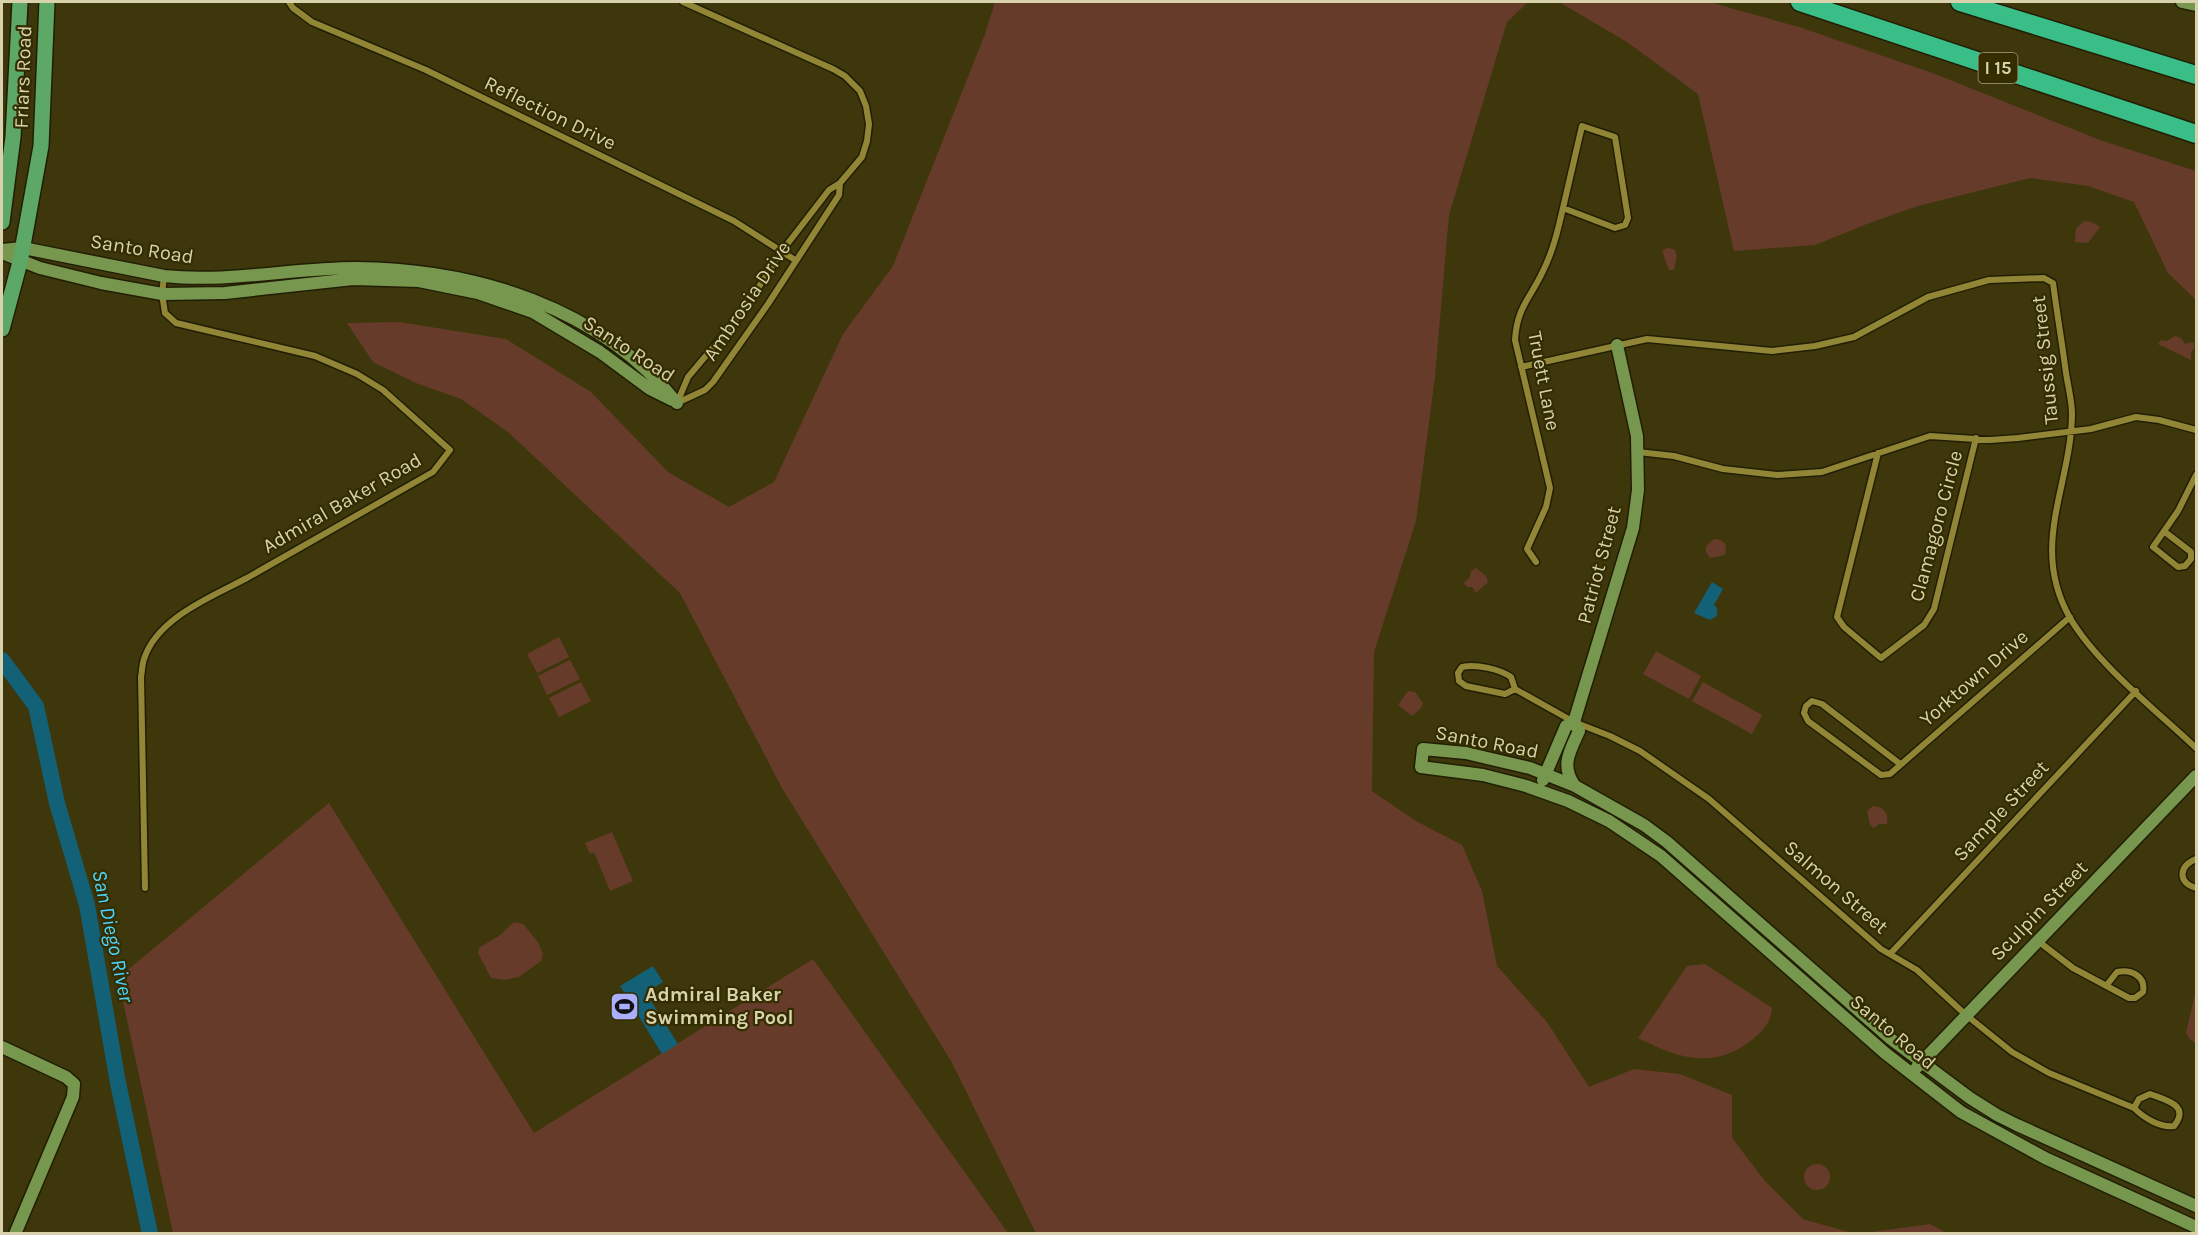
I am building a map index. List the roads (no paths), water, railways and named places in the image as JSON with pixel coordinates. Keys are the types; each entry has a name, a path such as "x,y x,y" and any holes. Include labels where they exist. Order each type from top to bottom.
{"highway":[{"name":"I 15","path":"1800,2 2196,134"},
{"path":"1960,2 2196,75"}],"main road":[{"name":"Friars Road","path":"2,222 13,136 20,2"},
{"name":"Friars Road","path":"2,329 22,255 41,146 47,2"}],"street":[{"name":"Reflection Drive","path":"289,2 293,8 312,22 334,29 426,70 734,221 795,260"},
{"name":"Ambrosia Drive","path":"677,403 688,377 742,313 782,251 829,190 840,183 862,157 869,124 866,106 860,91 845,76 683,2"},
{"path":"2182,2 2196,5"},
{"name":"Truett Lane","path":"1536,561 1527,549 1546,507 1550,488 1515,340 1516,322 1543,272 1556,239 1563,208 1582,126 1615,137 1628,218 1625,225 1615,228 1563,208"},
{"name":"Ambrosia Drive","path":"677,403 705,390 713,382 768,304 839,195 840,183"},
{"name":"Santo Road","path":"2,251 182,278 231,277 354,268 426,271 489,284 540,302 588,326 659,380 677,403"},
{"name":"Santo Road","path":"22,255 100,283 162,294 225,293 353,279 419,281 478,293 533,312 600,352 650,389 677,403"},
{"name":"Admiral Baker Road","path":"145,888 141,678 144,659 155,638 172,619 217,592 247,578 433,472 450,450 383,390 357,374 315,356 176,323 165,313 162,294 164,276"},
{"name":"Taussig Street","path":"1521,367 1647,339 1772,351 1815,346 1854,337 1928,297 1989,280 2044,278 2053,283 2072,413 2068,454 2053,522 2051,547 2057,584 2070,617 2086,642 2196,748"},
{"name":"Patriot Street","path":"1575,786 1568,775 1566,760 1579,731 1574,722 1633,528 1638,490 1637,436 1617,345"},
{"path":"1638,452 1674,456 1723,469 1777,475 1822,471 1930,436 1990,440 2018,438 2091,429 2136,417 2159,420 2196,430"},
{"name":"Clamagoro Circle","path":"1878,453 1837,617 1844,627 1881,658 1924,624 1934,609 1976,438"},
{"path":"2165,532 2191,552 2191,559 2185,566 2178,567 2153,547 2165,532 2196,478"},
{"name":"Yorktown Drive","path":"1900,764 1822,704 1812,701 1806,706 1804,712 1808,721 1881,775 1890,774 2070,617"},
{"name":"Salmon Street","path":"1515,689 1505,694 1466,686 1459,681 1458,673 1462,667 1469,666 1504,672 1511,677 1515,689 1574,722 1640,751 1709,799 1881,949 1917,970 1966,1015 2012,1052 2049,1073 2134,1108 2142,1116 2167,1127 2174,1126 2179,1119 2179,1110 2175,1104 2150,1094 2139,1099 2134,1108"},
{"name":"Sample Street","path":"1891,953 2136,691"},
{"name":"Patriot Street","path":"1539,791 1566,726 1574,722"},
{"name":"Santo Road","path":"2196,1206 1996,1115 1921,1062 1882,1031 1667,842 1619,809 1575,786 1530,768 1466,753 1423,749 1421,767 1483,775 1526,786 1568,801 1609,821 1661,856 1910,1073 1961,1112 2045,1158 2196,1227"},
{"name":"Sculpin Street","path":"1910,1073 2196,776"},
{"path":"2196,859 2188,862 2183,869 2182,876 2185,882 2196,888"},
{"path":"2038,941 2073,968 2106,986 2129,998 2135,998 2143,992 2144,984 2140,977 2127,970 2117,972 2106,986"},
{"path":"2,1047 66,1077 74,1084 73,1097 15,1233"}],"water":[{"path":"1712,582 1723,589 1714,605 1717,608 1717,616 1710,620 1694,613"},
{"path":"653,966 663,982 646,993 678,1044 662,1054 620,986"}],"waterway":[{"name":"San Diego River","path":"2,660 36,706 57,803 87,905 118,1083 150,1234"}],"place":[{"name":"Admiral Baker Swimming Pool","path":"624,1006"}]}
